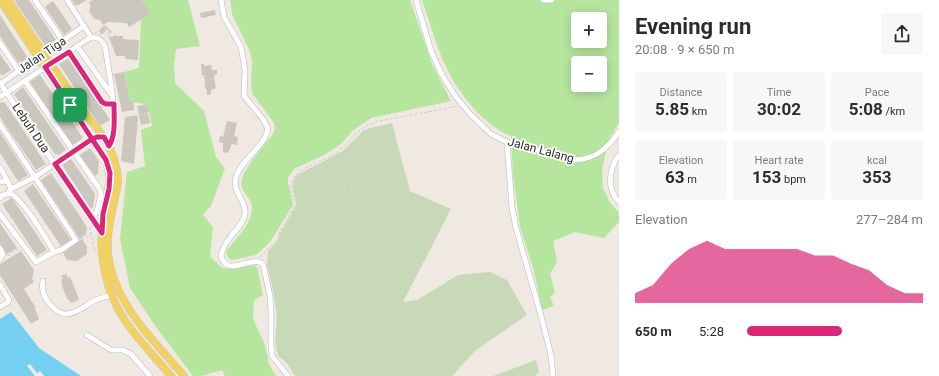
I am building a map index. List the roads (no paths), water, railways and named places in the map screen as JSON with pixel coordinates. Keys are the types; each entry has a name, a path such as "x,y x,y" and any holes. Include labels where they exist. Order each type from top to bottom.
{"main road":[{"path":"0,0 42,56"},
{"path":"8,0 106,160 110,173 109,189 103,214 103,261 112,294 127,323 171,376"},
{"path":"48,66 104,137 116,164 118,182 108,236 109,259 115,281 125,303 133,315 184,376"},
{"path":"92,139 104,137"}],"street":[{"path":"35,0 63,41"},
{"path":"67,0 91,37 98,38 103,42 114,104 112,140 109,146"},
{"path":"221,0 224,17 241,47 245,70 244,96 267,124 268,131 236,177 235,189 245,209 245,216 242,223 230,237 221,256 225,263 232,266 258,262 263,264 270,296 272,354 274,360 288,376"},
{"name":"Jalan Lalang","path":"416,0 434,57 442,75 462,105 491,134 507,142 574,160 582,160 598,153 610,145 619,132"},
{"path":"543,0 552,0"},
{"name":"Jalan Tiga","path":"0,84 84,26"},
{"name":"Jalan Tiga","path":"0,97 91,37"},
{"path":"0,43 19,71"},
{"path":"77,46 113,96"},
{"path":"69,52 102,102 106,104 114,104"},
{"path":"25,81 101,191 97,212 90,216"},
{"name":"Lebuh Dua","path":"0,84 102,233"},
{"path":"0,124 76,240 61,250 54,252 36,262 0,214"},
{"path":"1,196 35,177 92,139"},
{"path":"507,142 512,207 516,228 540,312 551,355 554,376"},
{"path":"619,155 610,177 611,189 619,202"},
{"path":"0,166 2,180 24,206 54,252"},
{"path":"0,248 3,254 1,259"},
{"path":"43,281 42,287 45,297 54,308 65,314 72,314 95,300 112,294"},
{"path":"0,285 8,299 8,302 1,305"},
{"path":"87,335 108,348 123,350 131,354 150,376"}],"water":[{"path":"11,312 39,348 81,376 0,376 0,319"}]}
